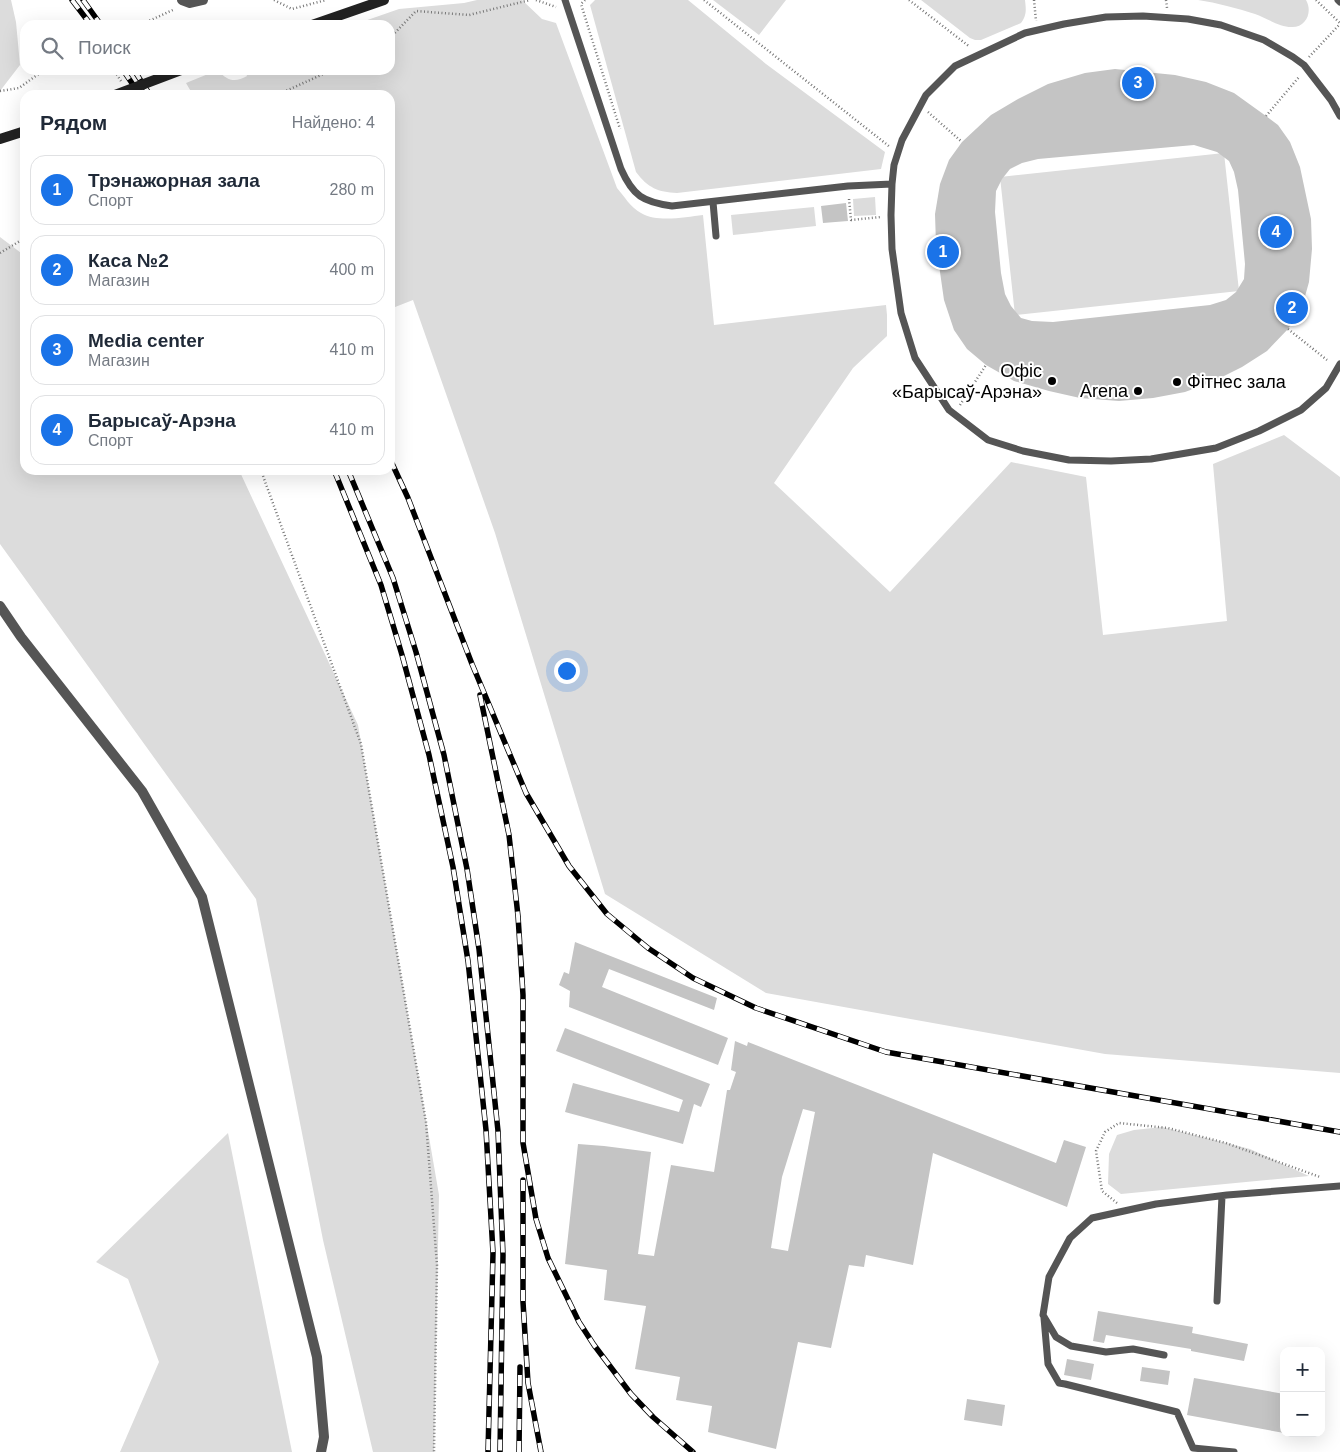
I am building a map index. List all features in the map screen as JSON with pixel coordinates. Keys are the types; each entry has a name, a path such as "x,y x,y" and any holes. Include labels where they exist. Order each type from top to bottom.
{"street":[{"path":"186,1 203,0"},
{"path":"326,20 384,0"},
{"path":"128,90 168,75"},
{"path":"0,139 20,133"},
{"path":"0,606 21,637 142,790 202,896 317,1357 324,1438 321,1452"}],"lane":[{"path":"565,0 621,169 628,184 641,198 653,204 672,206 848,186 892,184"},
{"path":"1340,116 1331,100 1304,65 1264,40 1221,25 1188,19 1143,16 1098,18 1025,33 954,66 926,95 902,140 894,166 892,184 892,232 895,274 901,312 915,358 948,410 988,440 1023,451 1069,460 1111,461 1151,459 1216,448 1259,431 1301,410 1326,388 1340,364"},
{"path":"713,202 716,236"},
{"path":"1234,1452 1193,1448 1177,1412 1059,1384 1048,1364 1043,1316 1049,1277 1070,1238 1092,1218 1156,1204 1222,1196 1340,1186"},
{"path":"1217,1301 1222,1196"},
{"path":"1043,1316 1056,1337 1070,1346 1106,1352 1132,1349 1164,1355"}],"path":[{"path":"274,0 292,9 326,0"},
{"path":"395,33 416,11 469,15 530,0"},
{"path":"536,0 557,7"},
{"path":"585,0 581,4 620,131"},
{"path":"704,0 892,148"},
{"path":"909,0 970,47"},
{"path":"1034,0 1036,22"},
{"path":"1166,0 1167,8"},
{"path":"1309,57 1340,23 1316,0"},
{"path":"150,20 186,1"},
{"path":"0,91 19,88 37,75"},
{"path":"288,90 321,75"},
{"path":"1266,116 1299,77"},
{"path":"928,112 962,142"},
{"path":"849,200 851,220 883,217"},
{"path":"0,254 20,241"},
{"path":"1288,330 1328,360"},
{"path":"960,405 986,365"},
{"path":"263,476 361,744 426,1122 438,1265 434,1452"},
{"path":"1126,1210 1102,1191 1096,1151 1105,1132 1119,1122 1168,1128 1226,1143 1321,1177"}],"shaded area":[{"path":"0,0 11,0 16,22 20,65 0,91"},
{"path":"477,0 522,0 542,19 556,23 617,188 634,208 648,216 663,219 703,215 714,325 886,305 887,336 853,368 774,483 890,592 1011,462 1086,477 1103,635 1227,621 1213,464 1284,435 1340,477 1340,1073 1105,1054 766,993 605,894 495,533 413,300 395,307 395,90 190,90 186,83 206,75 223,75 231,80 239,80 247,75 395,75 395,20 367,20 399,9"},
{"path":"595,0 688,0 766,64 885,152 881,169 677,193 664,192 654,188 636,172 590,5"},
{"path":"713,0 786,0 759,35"},
{"path":"921,0 1025,0 1026,12 1021,23 981,40 975,40"},
{"path":"1198,0 1306,0 1309,9 1307,18 1301,25 1287,27 1255,14"},
{"path":"1224,153 1239,291 1015,315 1000,177"},
{"path":"875,197 876,215 854,216 853,199"},
{"path":"814,207 816,226 733,235 731,215"},
{"path":"0,237 20,252 20,475 241,475 358,725 439,1195 434,1452 373,1452 323,1240 256,899 0,544"},
{"path":"1162,1127 1250,1149 1309,1176 1121,1194 1108,1184 1109,1154 1117,1135 1134,1130"},
{"path":"228,1133 292,1452 120,1452 159,1362 128,1279 96,1262"}],"building":[{"path":"1115,69 1175,75 1206,82 1234,93 1278,125 1290,142 1300,167 1311,219 1312,249 1309,282 1302,307 1288,329 1267,351 1242,367 1212,382 1185,392 1153,398 1119,401 1080,398 1014,381 986,365 967,349 954,330 944,300 936,244 935,214 940,184 949,160 962,142 991,115 1048,84 1085,73","holes":["1194,145 1217,152 1229,161 1234,172 1238,190 1245,264 1244,279 1236,292 1226,300 1210,305 1053,322 1032,321 1021,318 1011,306 1005,294 1001,273 995,212 996,191 1010,169 1022,163 1038,159"]},
{"path":"846,203 848,221 823,223 821,206"},
{"path":"575,942 717,998 714,1010 609,969 602,987 728,1038 718,1065 569,1007 570,991 559,985 564,972 569,974"},
{"path":"565,1028 710,1084 701,1107 694,1104 683,1144 565,1112 573,1083 679,1112 683,1100 556,1051"},
{"path":"735,1041 747,1046 748,1042 1056,1163 1064,1140 1086,1147 1067,1207 933,1153 913,1265 866,1255 864,1267 849,1265 831,1348 798,1342 776,1449 708,1432 712,1406 676,1400 680,1377 635,1369 646,1306 604,1300 607,1270 565,1264 578,1144 651,1152 638,1254 654,1256 671,1165 714,1172 727,1090 730,1090 736,1072 731,1070","holes":["803,1109 815,1112 788,1251 771,1248 782,1177"]},
{"path":"1098,1311 1193,1327 1192,1333 1248,1344 1244,1361 1191,1351 1191,1349 1106,1335 1104,1343 1093,1341"},
{"path":"1067,1359 1094,1364 1091,1380 1064,1375"},
{"path":"1142,1367 1170,1371 1168,1385 1140,1381"},
{"path":"1194,1378 1280,1393 1280,1432 1187,1415"},
{"path":"967,1399 1005,1405 1002,1426 964,1420"}],"railway":[{"path":"72,0 87,20"},
{"path":"83,0 97,20"},
{"path":"126,75 137,90"},
{"path":"137,75 147,90"},
{"path":"395,470 408,498 472,664 526,793 569,866 607,914 648,948 693,978 756,1008 886,1052 1340,1132"},
{"path":"336,475 381,585 402,655 429,755 453,867 468,961 486,1130 493,1253 488,1452"},
{"path":"350,475 393,578 416,652 444,755 467,869 479,949 498,1131 503,1255 500,1452"},
{"path":"480,695 509,835 518,916 523,995 523,1143 536,1219 548,1258 579,1322 594,1345 631,1394 653,1417 693,1452"},
{"path":"523,1180 523,1302 528,1383 541,1452"},
{"path":"519,1452 520,1367"}],"place":[{"name":"Media center","path":"1138,83"},
{"name":"Барысаў-Арэна","path":"1276,232"},
{"name":"Трэнажорная зала","path":"943,252"},
{"name":"Каса №2","path":"1292,308"},
{"name":"Офіс «Барысаў-Арэна»","path":"1052,381"},
{"name":"Фітнес зала","path":"1177,382"},
{"name":"Arena","path":"1138,391"}]}
